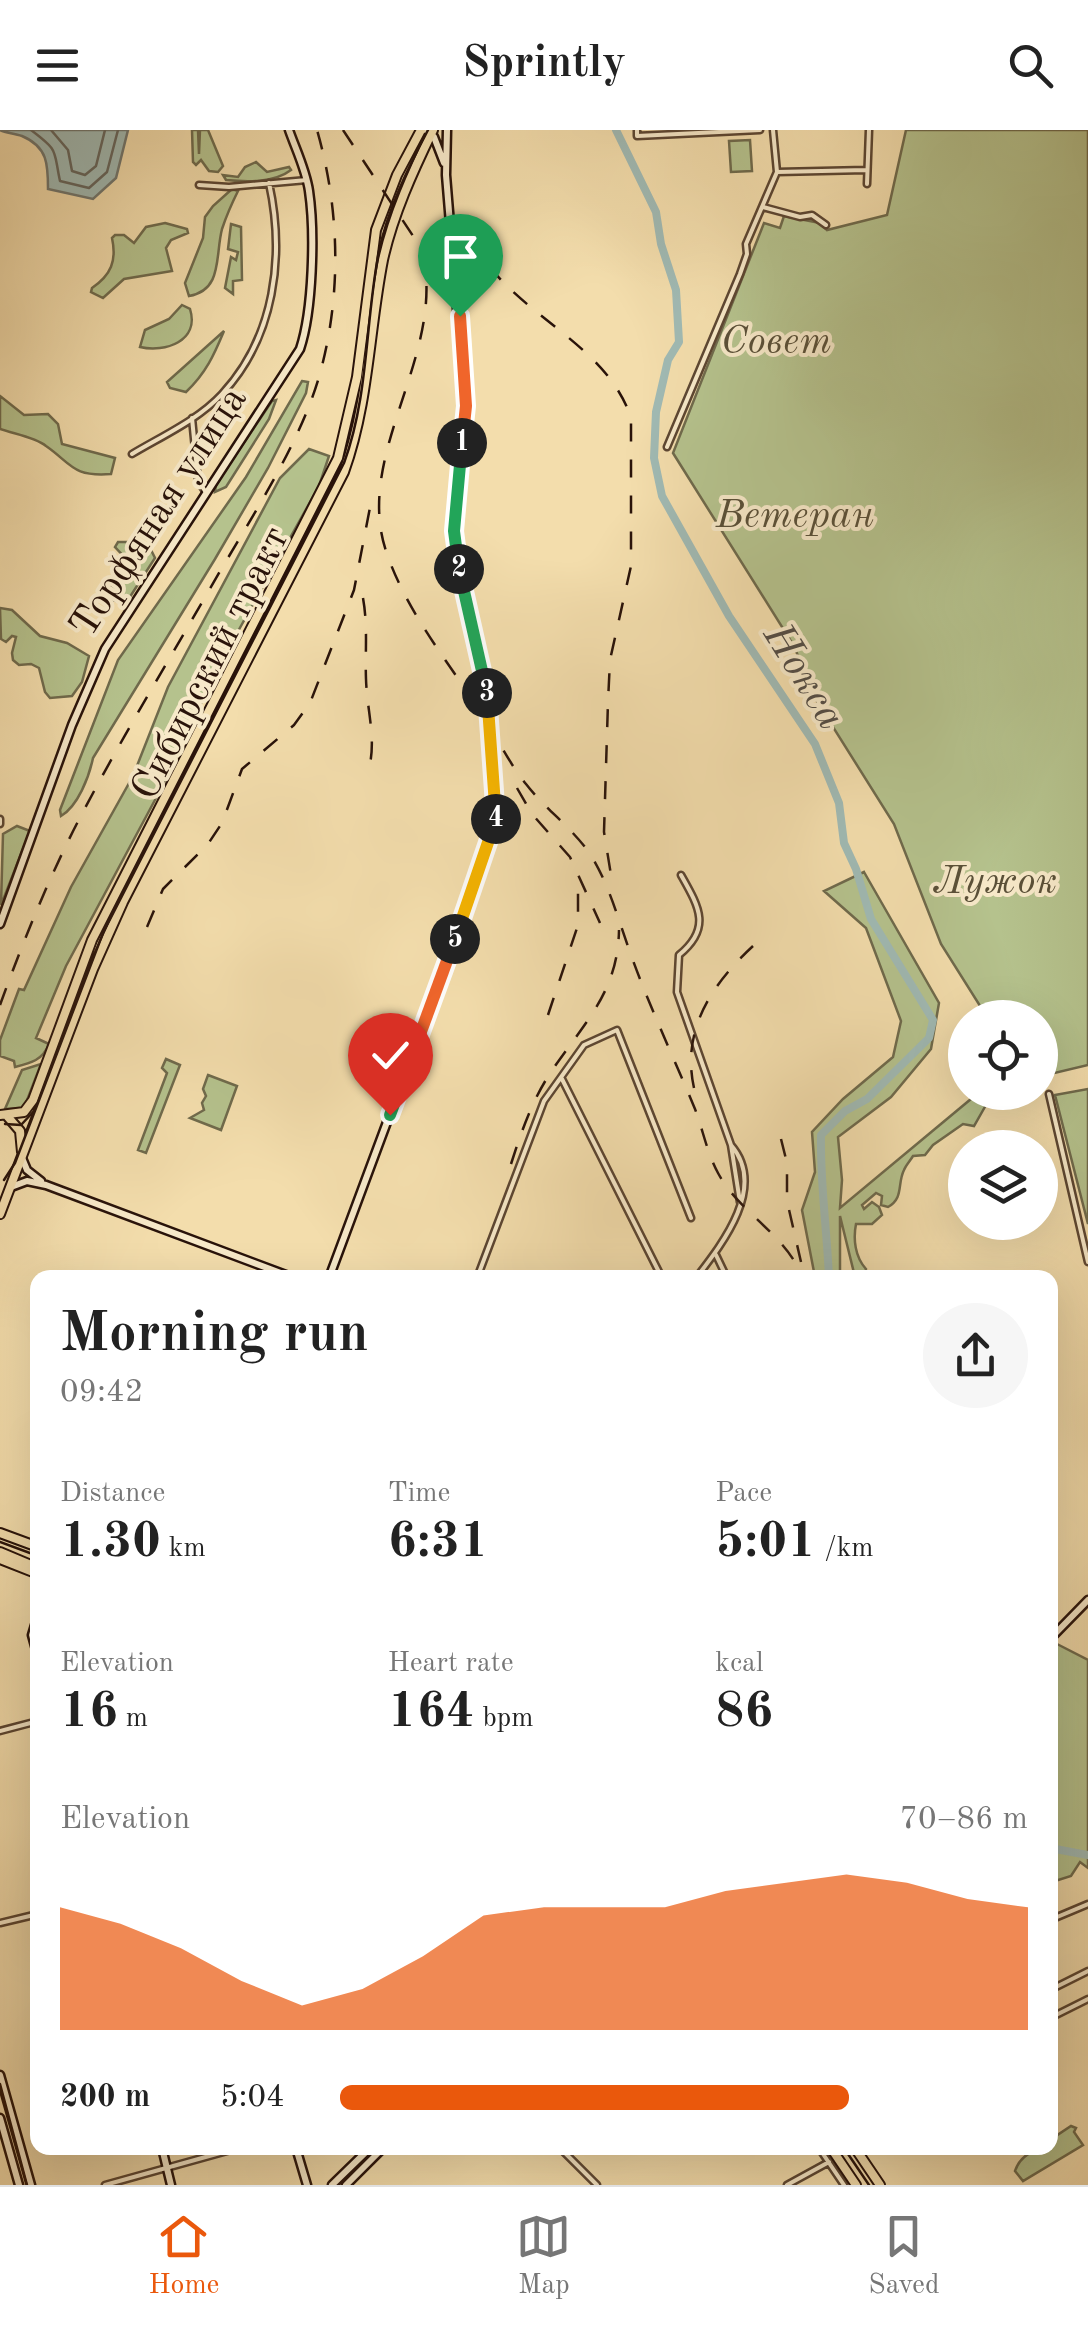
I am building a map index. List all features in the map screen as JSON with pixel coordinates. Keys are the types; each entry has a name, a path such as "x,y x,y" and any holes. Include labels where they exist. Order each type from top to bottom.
{"main road":[{"name":"Сибирский тракт","path":"0,1214 93,969 123,902 344,472 364,406 384,254 428,131"},
{"name":"Сибирский тракт","path":"2,1115 24,1112 33,1100 98,927 338,458 357,377 376,230 388,195 428,131"},
{"path":"2,1115 18,1126 22,1157"},
{"path":"0,1534 30,1544"},
{"path":"0,1556 30,1568"},
{"path":"836,2155 856,2185"},
{"path":"859,2155 880,2185"}],"street":[{"name":"Торфяная улица","path":"1,917 72,725 105,648 287,374 303,342 310,278 311,208 307,180 289,130"},
{"path":"332,1270 457,934 497,814 489,752 488,696 454,542 466,406 446,174 446,130"},
{"path":"637,133 760,130"},
{"path":"667,448 740,274 746,244 777,172 773,130"},
{"path":"867,184 868,130"},
{"path":"428,131 439,147 446,174"},
{"path":"423,150 432,145 439,147"},
{"path":"777,172 866,170"},
{"path":"199,184 228,187 307,180"},
{"path":"132,454 192,418 220,396 243,368 276,282 276,214 269,183"},
{"path":"763,208 812,216 826,225"},
{"path":"192,418 198,480 206,492"},
{"path":"681,876 699,906 700,920 694,943 680,955 676,992 732,1145 740,1202"},
{"path":"480,1270 544,1101 584,1045 617,1030 692,1218"},
{"path":"562,1079 658,1270"},
{"path":"1054,1110 1088,1262"},
{"path":"702,1270 737,1221 745,1170 732,1145"},
{"path":"22,1157 31,1174 46,1185"},
{"path":"11,1187 26,1181 46,1185 273,1270"},
{"path":"715,1253 722,1270"},
{"path":"1058,1631 1088,1600"},
{"path":"0,1732 30,1724"},
{"path":"1058,1917 1088,1904"},
{"path":"0,1923 30,1916"},
{"path":"1058,1986 1088,1971"},
{"path":"1058,2014 1088,1999"},
{"path":"0,2075 31,2185"},
{"path":"0,2118 19,2185"},
{"path":"164,2155 171,2185"},
{"path":"105,2185 213,2155"},
{"path":"298,2155 307,2185"},
{"path":"332,2185 363,2155"},
{"path":"346,2185 376,2155"},
{"path":"567,2155 597,2185"},
{"path":"824,2155 844,2185"},
{"path":"787,2185 829,2162"}],"green space":[{"path":"192,130 198,130 199,154 200,130 208,130 223,166 218,172 209,171 201,160 196,165 193,162"},
{"path":"906,130 1088,130 1088,1065 1058,1072 1058,1000 976,1000 941,944 894,824 816,700 794,646 673,453 764,223 780,228 784,216 820,223 827,230 887,215"},
{"path":"750,140 752,171 731,172 729,141"},
{"path":"256,162 267,172 289,167 291,170 260,181 226,180 223,175 238,177 245,167"},
{"path":"232,189 238,191 222,229 213,279 200,293 189,296 185,283 203,238 205,217"},
{"path":"165,223 187,229 188,233 171,240 166,248 172,271 124,279 103,298 91,292 111,267 115,235 124,235 134,243 146,227"},
{"path":"231,224 241,227 242,280 233,281 233,294 225,288 231,257 236,260 238,252 228,249"},
{"path":"182,305 190,309 192,320 185,337 160,348 140,347 145,330 169,319"},
{"path":"224,331 193,385 186,392 170,388 167,382"},
{"path":"302,381 308,382 306,393 268,468 93,758 78,798 61,816 118,660 246,477"},
{"path":"0,396 24,415 48,414 58,424 62,444 115,458 111,474 80,471 41,443 0,429"},
{"path":"276,400 269,419 226,487 215,492 216,484"},
{"path":"309,449 329,456 319,486 217,669 163,785 66,966 36,1038 49,1044 36,1060 15,1067 14,1061 0,1056 0,1040 19,989 24,990 71,887 133,776 168,687 280,478"},
{"path":"118,542 151,550 155,558 126,603 111,600 109,589 126,572 128,561 115,547"},
{"path":"0,608 12,610 40,636 67,643 89,656 82,682 72,696 50,698 39,668 19,665 13,660 16,637 6,642 1,639"},
{"path":"17,826 30,831 1,905 3,834"},
{"path":"864,872 939,1003 931,1049 891,1097 838,1137 840,1208 958,1110 983,1110 974,1126 963,1124 948,1130 948,1134 925,1155 913,1156 902,1175 896,1199 888,1207 881,1205 882,1196 876,1193 862,1205 864,1209 872,1202 882,1215 872,1224 856,1224 856,1248 866,1270 853,1270 840,1216 840,1270 814,1270 802,1210 815,1172 812,1132 843,1099 893,1057 901,1021 866,928 824,891"},
{"path":"166,1059 180,1065 146,1153 138,1150 167,1073 162,1068"},
{"path":"41,1064 24,1108 5,1109 22,1070"},
{"path":"208,1075 237,1086 221,1130 190,1118 204,1110 203,1089"},
{"path":"1088,1089 1088,1224 1058,1107 1058,1094"},
{"path":"1058,1645 1088,1660 1088,1868 1080,1862 1071,1876 1058,1880"},
{"path":"1071,2126 1076,2128 1074,2132 1083,2145 1023,2181 1015,2171 1020,2161 1027,2155 1058,2155 1058,2135"}],"water":[{"path":"0,130 128,130 116,178 93,199 48,189 42,151 31,140"}],"waterway":[{"name":"Нокса","path":"616,130 656,212 661,244 676,290 679,342 668,360 656,412 654,458 662,496 729,616 815,744 839,803 844,843 871,919 933,1020 929,1038 867,1099 845,1111 821,1135 828,1270"},
{"name":"Нокса","path":"1058,1849 1088,1855"}],"tram line":[{"path":"4,1180 15,1163 103,933 344,463 358,411 383,235 399,189 428,130"},
{"path":"5,1124 21,1125 34,1111"},
{"path":"0,1542 30,1553"},
{"path":"0,2084 27,2185"},
{"path":"849,2155 869,2185"}],"railway":[{"path":"0,1005 60,857 84,810 270,487 310,404 326,346 335,284 334,222 317,130"},
{"path":"343,130 421,248 426,286 423,325 382,476 379,513 395,574 418,618 520,776 592,857 718,1173 738,1200 785,1248 799,1270"},
{"path":"489,266 605,373 631,418 631,566 610,660 608,702 604,832 612,881"},
{"path":"147,927 163,889 208,844 222,823 242,769 294,725 310,703 354,590 373,492"},
{"path":"363,598 372,740 367,775"},
{"path":"517,788 532,814 570,857 600,923"},
{"path":"548,1015 578,925 578,885"},
{"path":"511,1164 538,1094 605,990 617,952 619,930"},
{"path":"694,1088 692,1047 703,1010 725,976 753,946"},
{"path":"781,1139 787,1163 787,1201 801,1262"}],"route":[{"path":"390,1115 480,872 497,814 489,752 488,696 454,542 466,406 460,316"}],"park label":[{"name":"Совет","path":"776,343"},
{"name":"Ветеран","path":"795,517"},
{"name":"Лужок","path":"995,883"}]}
